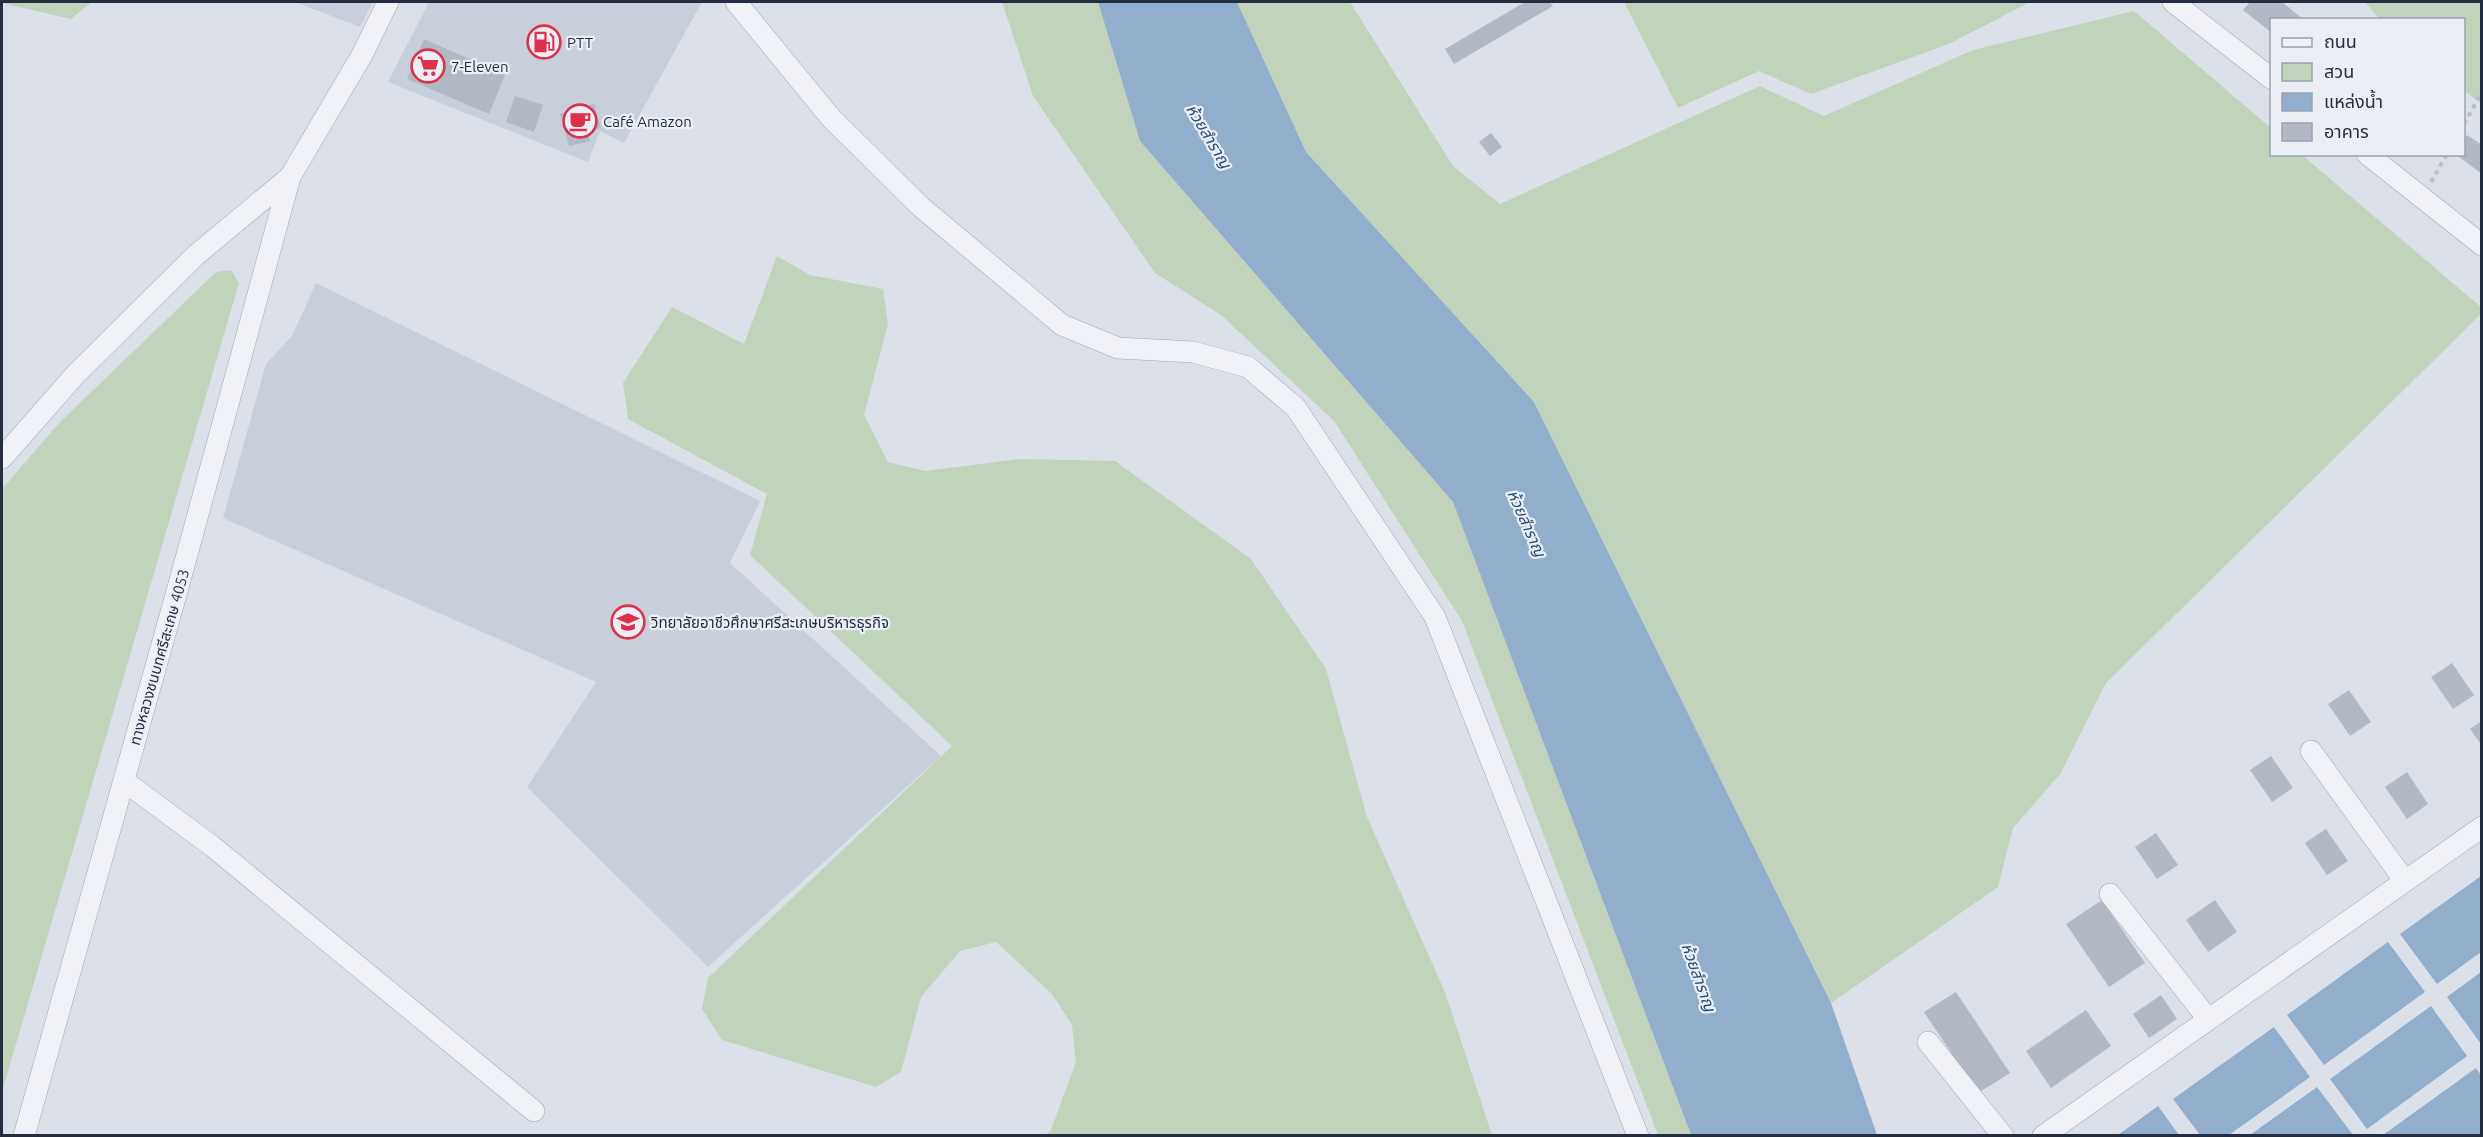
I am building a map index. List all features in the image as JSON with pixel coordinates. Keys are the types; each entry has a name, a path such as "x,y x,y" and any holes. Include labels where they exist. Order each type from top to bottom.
{"street":[{"path":"2,458 76,374 196,255 290,177 362,55 388,2"},
{"path":"736,2 839,126 921,207 1062,325 1118,348 1193,352 1248,367 1296,408 1435,617 1638,1136"},
{"path":"2173,2 2270,78"},
{"path":"2370,156 2481,245"},
{"name":"ทางหลวงชนบทศรีสะเกษ 4053","path":"24,1136 290,177"},
{"path":"2312,751 2405,881"},
{"path":"124,781 212,846 534,1111"},
{"path":"2043,1136 2481,827"},
{"path":"2110,894 2208,1019"},
{"path":"1928,1042 2003,1136"}],"path":[{"path":"2465,120 2481,92"},
{"path":"2422,198 2445,156"}],"shaded area":[{"path":"295,2 373,2 360,27"},
{"name":"PTT","path":"429,2 702,2 624,143 600,131 588,162 388,82"},
{"name":"วิทยาลัยอาชีวศึกษาศรีสะเกษบริหารธุรกิจ","path":"316,283 760,501 730,563 941,756 708,967 527,787 596,682 223,518 266,364 292,336"}],"green space":[{"path":"2,2 92,2 71,19"},
{"path":"1002,2 1098,2 1140,141 1453,502 1691,1135 1658,1135 1462,621 1334,421 1221,315 1155,273 1033,96"},
{"path":"1237,2 1350,2 1453,166 1500,204 1760,86 1824,116 1973,50 2134,11 2270,127 2270,156 2303,156 2481,307 2481,314 2106,683 2061,773 2013,828 1998,887 1831,1003 1534,402 1306,152"},
{"path":"1624,2 2030,2 1949,44 1811,94 1759,71 1678,108"},
{"path":"2365,2 2481,2 2481,103 2465,92 2465,18 2379,18"},
{"path":"777,256 810,275 883,289 888,324 864,415 888,462 925,471 1020,459 1115,461 1251,559 1326,669 1367,817 1445,992 1492,1135 1046,1135 1051,1130 1076,1062 1072,1025 1052,994 996,942 960,951 921,997 901,1072 876,1087 722,1040 702,1009 708,978 952,746 750,555 767,494 628,419 623,383 672,307 744,344"},
{"path":"231,270 239,283 2,1092 2,489 60,422 216,272"}],"water":[{"name":"ห้วยสำราญ","path":"1098,2 1237,2 1306,152 1534,402 1831,1003 1877,1135 1691,1135 1453,502 1140,141"},
{"path":"2481,876 2481,952 2437,984 2400,934"},
{"path":"2388,942 2425,992 2324,1065 2287,1015"},
{"path":"2481,972 2481,1044 2447,997"},
{"path":"2431,1006 2467,1056 2367,1129 2330,1079"},
{"path":"2274,1027 2310,1077 2229,1135 2200,1135 2173,1099"},
{"path":"2476,1068 2481,1075 2481,1135 2383,1135"},
{"path":"2317,1087 2353,1135 2250,1135"},
{"path":"2158,1106 2179,1135 2118,1135"}],"building":[{"path":"1525,2 1550,2 1553,6 1454,64 1445,49"},
{"path":"2250,2 2282,2 2302,18 2270,18 2270,31 2243,10"},
{"path":"424,39 505,75 489,114 407,79"},
{"path":"515,96 543,105 534,132 506,122"},
{"name":"Café Amazon","path":"594,104 601,128 587,131 590,141 569,146 560,114"},
{"path":"1491,133 1502,147 1490,156 1479,142"},
{"path":"2467,135 2482,145 2482,174 2458,156 2465,156"},
{"path":"2452,663 2474,695 2453,709 2431,677"},
{"path":"2349,690 2371,722 2350,736 2328,704"},
{"path":"2482,721 2482,746 2470,729"},
{"path":"2271,756 2293,788 2272,802 2250,770"},
{"path":"2407,772 2428,804 2407,819 2385,787"},
{"path":"2326,829 2348,861 2327,875 2305,843"},
{"path":"2156,833 2178,865 2157,879 2135,847"},
{"path":"2102,900 2145,963 2109,987 2066,924"},
{"path":"2215,900 2237,932 2208,952 2186,920"},
{"path":"1956,992 2010,1073 1978,1093 1924,1012"},
{"path":"2161,995 2177,1019 2149,1038 2133,1014"},
{"path":"2086,1010 2111,1046 2051,1088 2026,1051"}],"place":[{"name":"PTT","path":"544,42"},
{"name":"7-Eleven","path":"428,66"},
{"name":"Café Amazon","path":"580,121"},
{"name":"วิทยาลัยอาชีวศึกษาศรีสะเกษบริหารธุรกิจ","path":"628,622"}]}
